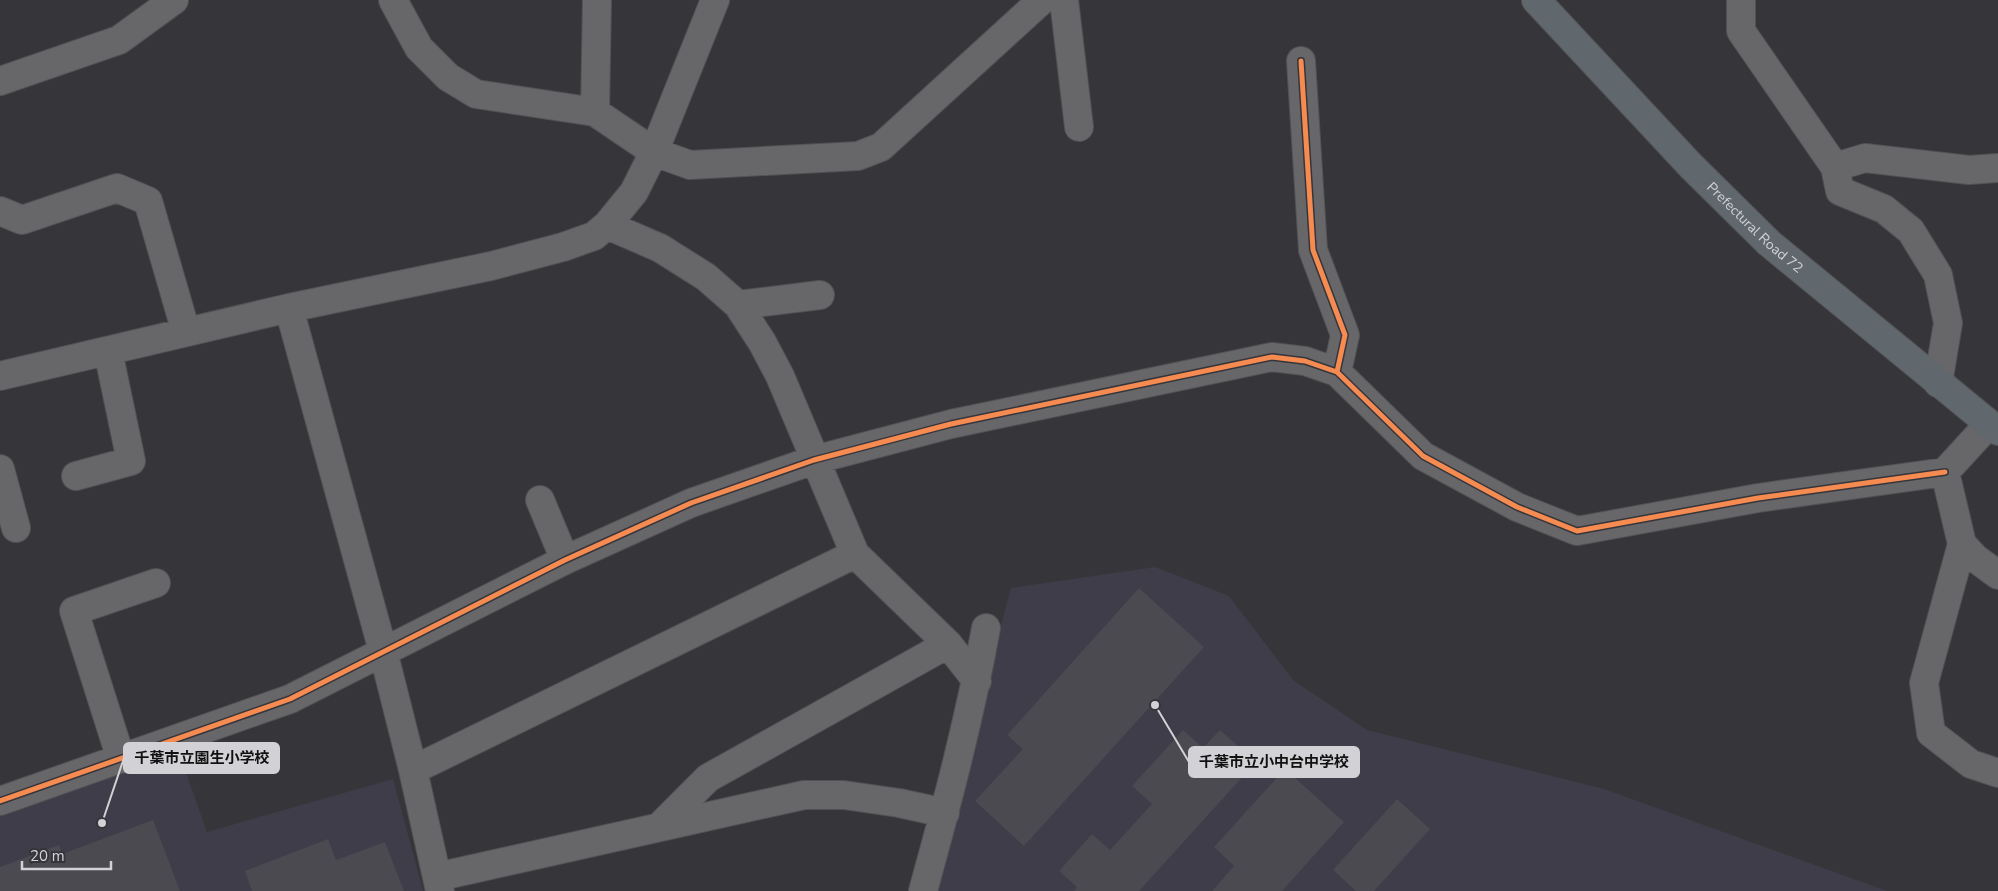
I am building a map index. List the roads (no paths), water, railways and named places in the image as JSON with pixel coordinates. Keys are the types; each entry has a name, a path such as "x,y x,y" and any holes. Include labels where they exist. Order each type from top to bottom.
{"main road":[{"name":"Prefectural Road 72","path":"1536,0 1691,166 1769,243 1994,428"}],"street":[{"path":"0,81 119,40 174,0"},
{"path":"393,0 419,48 448,77 476,94 595,112 654,152 690,165 858,156 881,147 1042,0"},
{"path":"595,112 597,0"},
{"path":"0,376 289,308 491,266 594,236 607,225 634,192 654,152 715,0"},
{"path":"1064,0 1079,127"},
{"path":"1741,0 1740,31 1835,167 1840,191 1884,209 1911,231 1938,275 1948,323 1938,383"},
{"path":"1301,61 1313,250 1345,335 1337,372"},
{"path":"1835,167 1865,158 1969,170 1998,168"},
{"path":"0,211 22,220 117,188 148,201 186,332"},
{"path":"607,225 660,248 706,277 738,305 762,342 780,376 814,460 836,506 854,554 948,644 977,681"},
{"path":"738,305 820,295"},
{"path":"289,308 383,651 439,884 660,826 804,795 844,795 899,803 945,813"},
{"path":"76,476 131,461 108,351"},
{"path":"0,801 290,699 565,560 692,503 814,460 951,424 1272,357 1305,361 1337,372 1423,456 1517,507 1577,530 1758,498 1944,472 1994,428"},
{"path":"0,469 16,528"},
{"path":"1944,472 1962,544 1974,558 1998,575"},
{"path":"540,500 565,560"},
{"path":"1962,544 1924,683 1931,733 1971,764 1998,773"},
{"path":"413,770 854,554"},
{"path":"121,759 74,611 156,583"},
{"path":"923,891 945,813 977,681 986,628"},
{"path":"660,826 708,778 948,644"}],"place":[{"name":"千葉市立小中台中学校","path":"1155,705"},
{"name":"千葉市立園生小学校","path":"102,823"}]}
